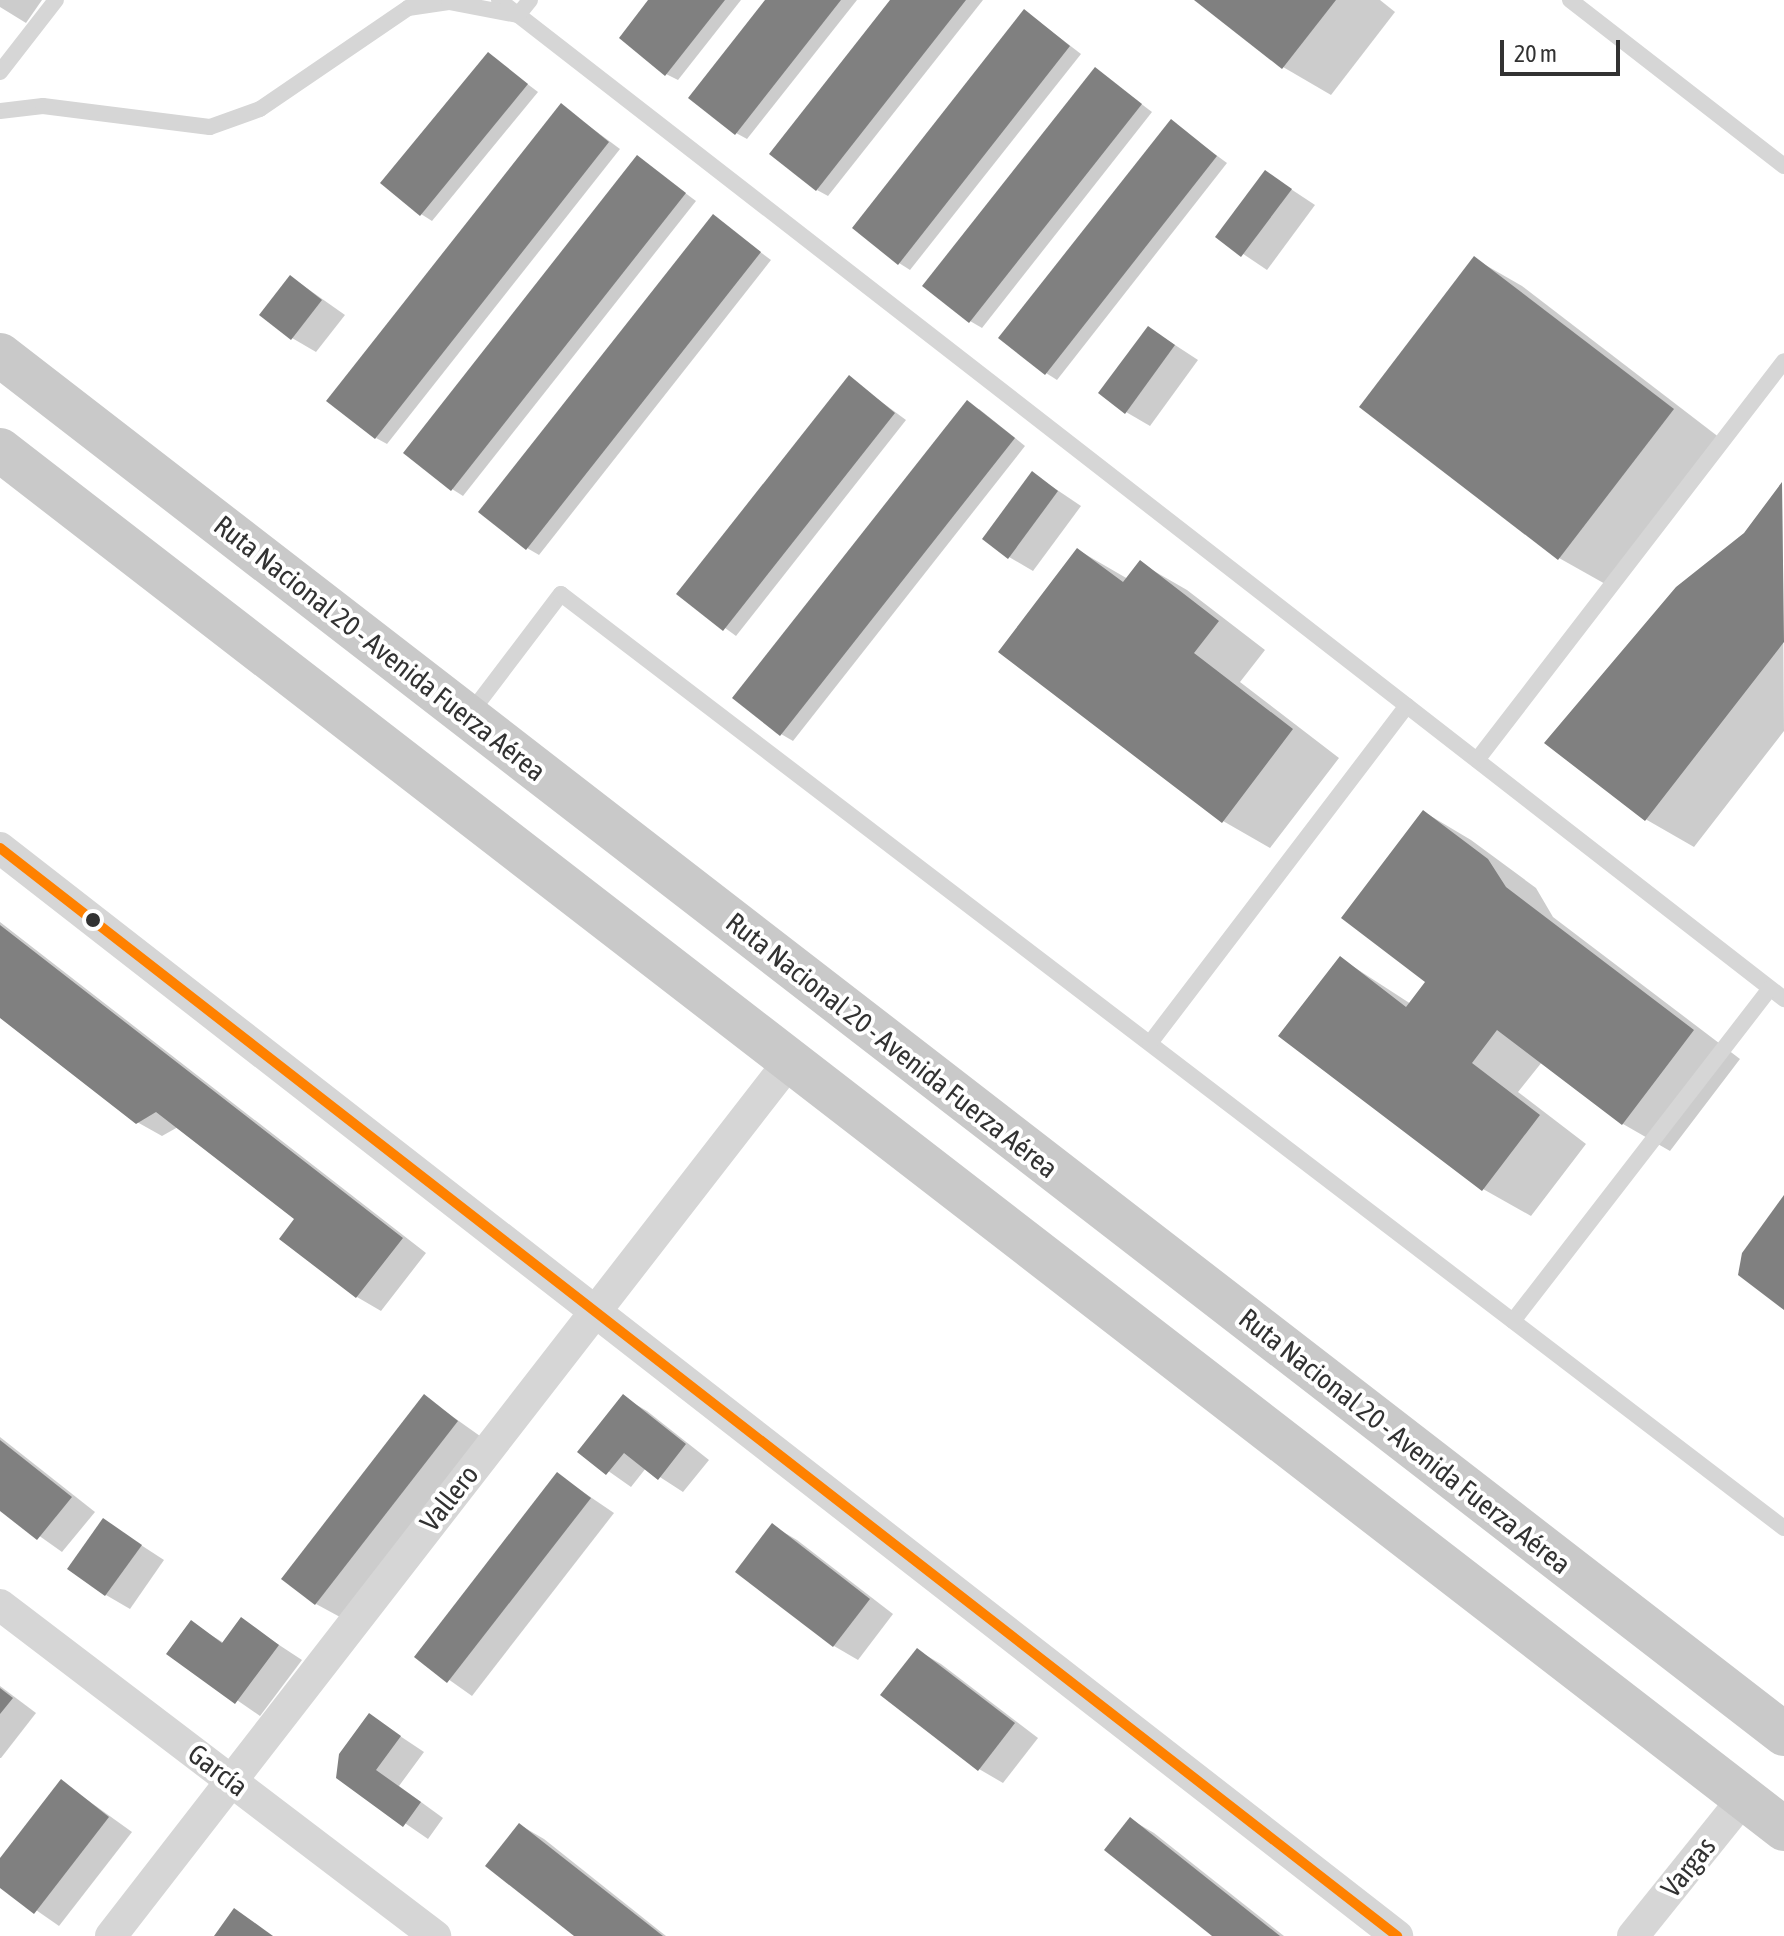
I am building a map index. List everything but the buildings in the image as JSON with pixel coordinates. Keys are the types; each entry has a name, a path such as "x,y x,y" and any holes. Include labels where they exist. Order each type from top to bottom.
{"main road":[{"name":"Ruta Nacional 20 - Avenida Fuerza Aérea","path":"0,355 1784,1734"},
{"path":"0,450 1784,1829"}],"street":[{"path":"0,848 1397,1936"},
{"name":"Vallero","path":"111,1936 789,1062"},
{"name":"García","path":"0,1605 435,1936"},
{"name":"Vargas","path":"1633,1936 1744,1798"}],"lane":[{"path":"0,72 56,0"},
{"path":"499,0 1777,994 1513,1321"},
{"path":"518,15 530,0"},
{"path":"1570,0 1784,166"},
{"path":"0,111 43,106 210,127 260,109 408,8 449,2 518,15"},
{"path":"1477,760 1784,361"},
{"path":"468,716 561,594 1784,1528"},
{"path":"1150,1043 1407,706"}],"transit line":[{"path":"0,848 1397,1936"}]}
